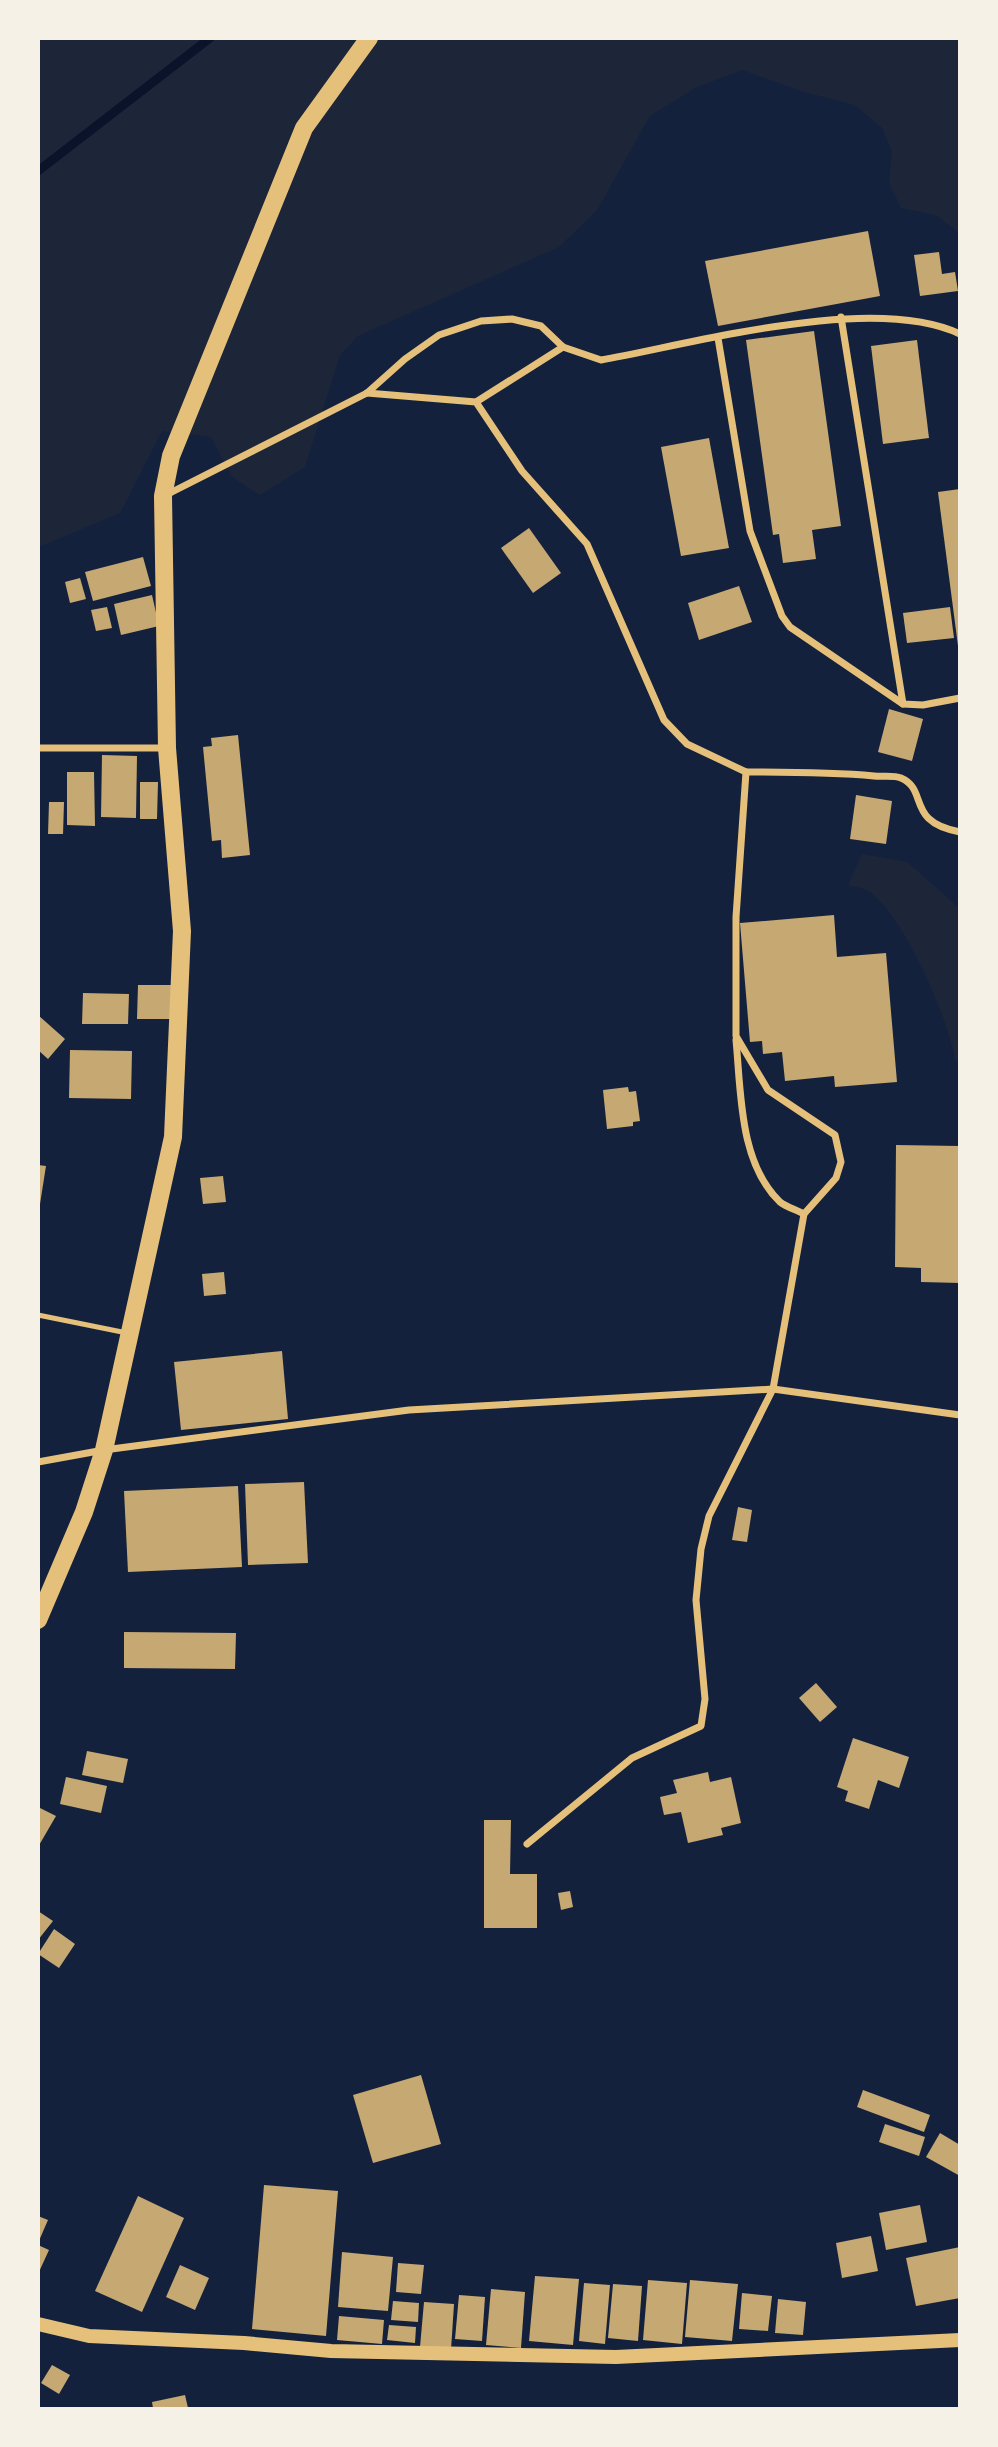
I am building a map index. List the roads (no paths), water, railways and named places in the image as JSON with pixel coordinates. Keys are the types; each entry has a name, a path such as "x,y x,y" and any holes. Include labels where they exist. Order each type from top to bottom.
{"main road":[{"path":"38,1620 84,1512 104,1450 173,1138 182,931 167,748 163,496 171,456 304,128 369,38"},
{"path":"38,2324 89,2336 244,2343 331,2351 602,2357 960,2340"}],"street":[{"path":"163,496 368,393 405,359 439,335 481,321 512,319 541,326 562,347 601,359 841,317 937,323 960,334"},
{"path":"841,317 903,704"},
{"path":"718,338 750,531 782,616 790,627 903,704 923,705 960,698"},
{"path":"368,393 475,402 562,347"},
{"path":"475,402 522,471 587,544 664,720 687,744 746,772 833,772 901,778 914,789 924,815 935,827 960,832"},
{"path":"38,748 167,748"},
{"path":"746,772 736,917 736,1035 743,1103 755,1161 780,1203 804,1214"},
{"path":"527,1844 632,1758 701,1726 705,1699 696,1600 701,1549 709,1516 773,1390 804,1214 836,1178 841,1162 835,1135 768,1090 736,1035"},
{"path":"38,1462 104,1450 409,1410 773,1390 960,1415"}],"lane":[{"path":"38,1315 130,1333"}],"waterway":[{"path":"38,171 210,38"}]}
